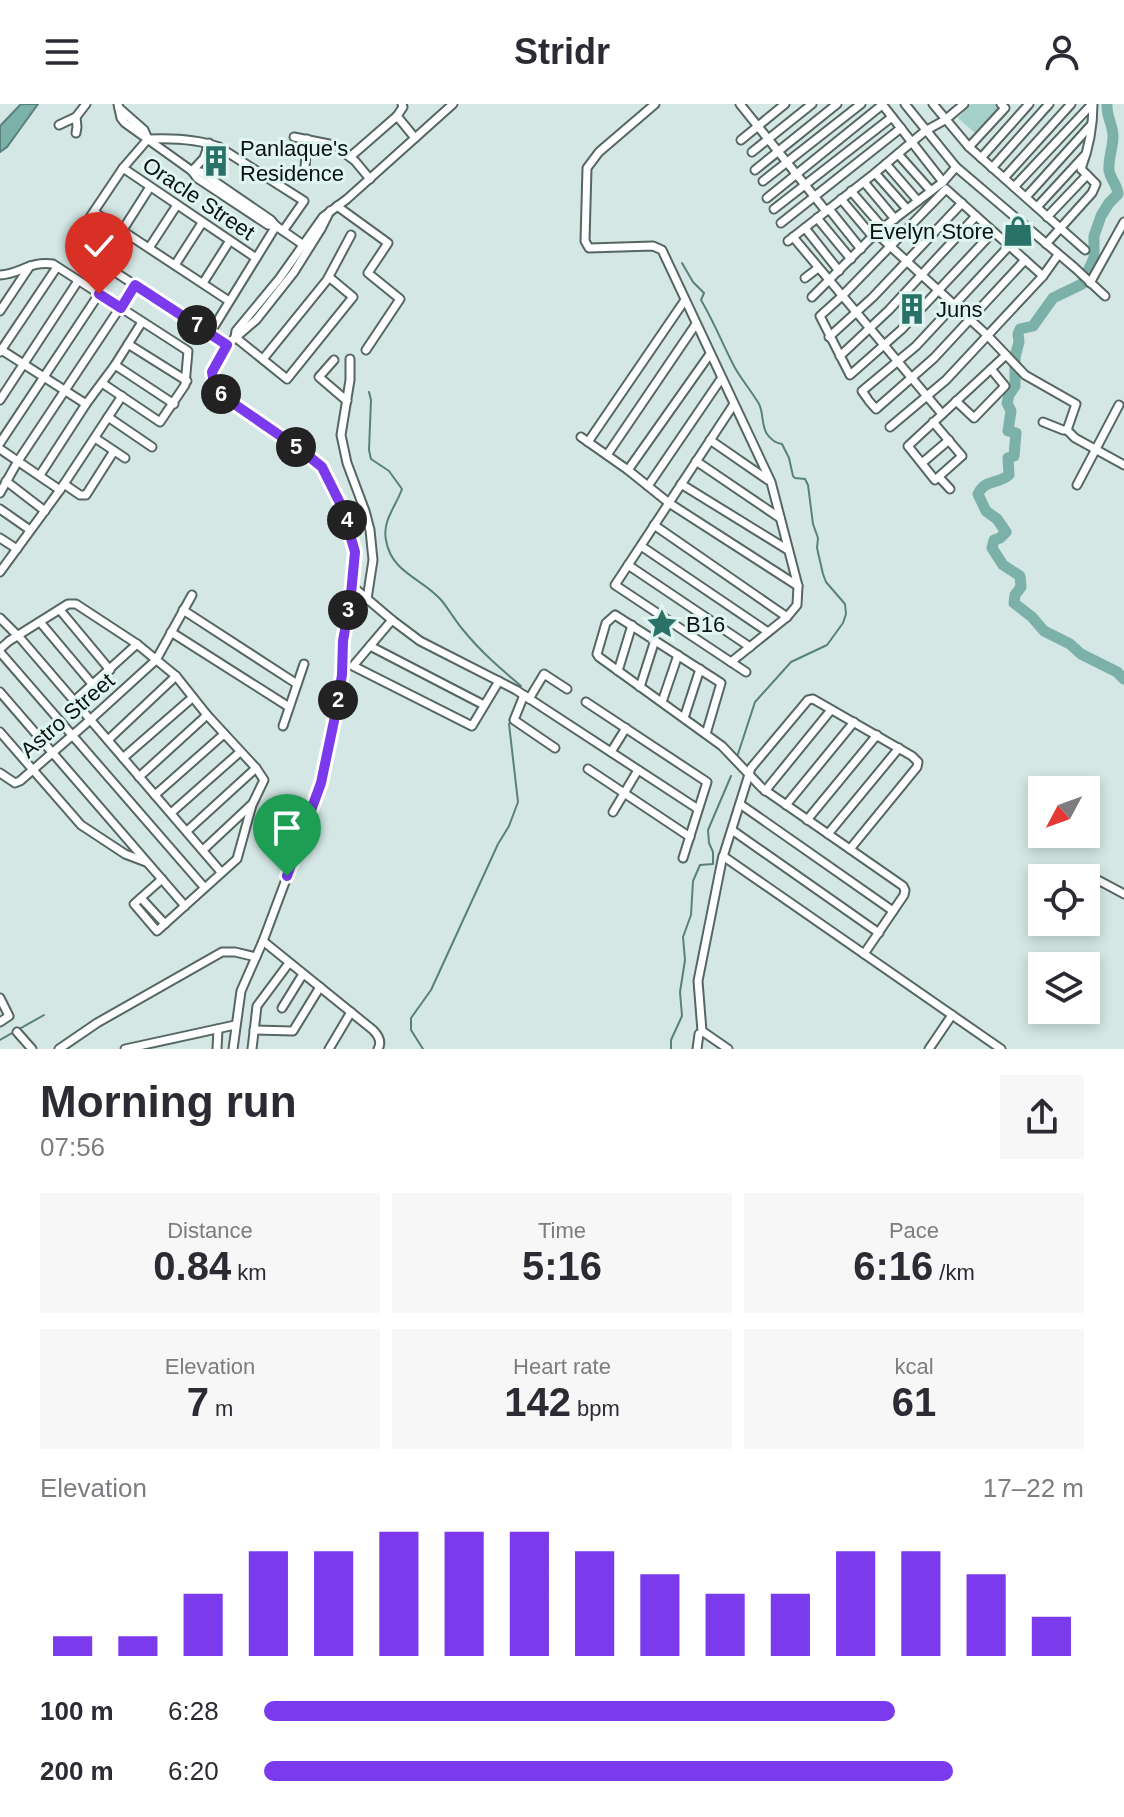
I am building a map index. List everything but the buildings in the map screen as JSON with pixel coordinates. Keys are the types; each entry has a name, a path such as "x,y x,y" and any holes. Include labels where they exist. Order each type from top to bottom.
{"street":[{"path":"59,125 76,117 86,104"},
{"path":"350,157 397,116 402,104"},
{"path":"233,1049 241,991 263,941 321,783 342,675 343,641 355,552 342,507 322,467 227,399 214,384 212,372 236,331 306,247 323,217 453,104"},
{"path":"655,104 599,152 587,168 585,241 589,248 653,246 662,250 771,482 798,586 797,605 787,617 731,662"},
{"path":"741,104 804,185 861,249"},
{"path":"741,140 785,104"},
{"path":"752,152 812,104"},
{"path":"755,170 837,104"},
{"path":"763,181 861,104"},
{"path":"767,198 882,104 943,182"},
{"path":"905,104 956,167 1105,296"},
{"path":"933,104 969,147 1085,250"},
{"path":"942,414 809,256 791,239 925,131 964,104"},
{"path":"981,158 1029,104"},
{"path":"992,168 1049,104"},
{"path":"1004,178 1071,104"},
{"path":"1014,187 1092,104"},
{"path":"1026,197 1086,135 1093,123 1092,104"},
{"path":"969,147 1005,105"},
{"path":"119,106 125,123 192,171 197,178 306,247"},
{"path":"397,116 415,138"},
{"path":"76,117 76,133"},
{"path":"774,209 892,117"},
{"path":"781,223 901,128"},
{"path":"1046,244 1092,193 1096,184 1081,169 1087,154 1086,135"},
{"path":"294,137 334,145 370,179"},
{"path":"210,333 256,258 304,201 209,143 148,139 123,168 72,244 227,345"},
{"path":"305,168 307,139"},
{"path":"192,171 204,158 209,143"},
{"path":"898,154 931,191"},
{"path":"1037,207 1087,154"},
{"path":"886,164 918,201"},
{"path":"812,297 877,233 943,182 956,167"},
{"name":"Oracle Street","path":"123,168 256,258"},
{"path":"875,173 907,209"},
{"path":"1047,217 1087,175"},
{"path":"864,182 895,219"},
{"path":"122,231 150,187"},
{"path":"993,232 901,330 850,375 820,316 946,189 1043,276"},
{"path":"851,191 877,233"},
{"path":"841,199 987,335 1025,375 1076,404 1067,430"},
{"path":"829,337 873,297 962,203"},
{"path":"149,248 177,205"},
{"path":"333,208 388,243 368,273 400,299 366,350"},
{"path":"94,212 229,301"},
{"path":"840,356 976,216"},
{"path":"817,218 851,259"},
{"path":"1090,283 1124,222"},
{"path":"175,265 202,223"},
{"path":"805,228 839,271"},
{"path":"263,359 329,277 351,235"},
{"path":"203,283 229,242"},
{"path":"1009,246 916,346 862,391 876,409 934,358 1025,260"},
{"path":"890,427 946,380 1043,276 1058,255"},
{"path":"800,263 809,256"},
{"path":"0,275 8,275 40,262 53,264 188,351 187,381 160,422 102,383"},
{"path":"0,311 31,265"},
{"path":"57,267 0,350 86,404"},
{"path":"805,278 818,268"},
{"path":"235,337 287,379 353,297 329,277"},
{"path":"0,400 78,281"},
{"path":"0,493 135,285"},
{"path":"99,294 0,446 40,475 80,495 86,495 114,451"},
{"path":"588,442 685,300"},
{"path":"40,475 142,322"},
{"path":"607,455 696,324"},
{"path":"128,344 187,381"},
{"path":"628,470 710,354"},
{"path":"933,422 962,456 935,480 908,446 933,422 991,369 1009,358"},
{"path":"350,359 350,380 341,435 349,470 365,511 372,545 367,599"},
{"path":"334,360 319,377 347,401"},
{"path":"115,365 174,404"},
{"path":"956,401 974,418 1005,386 991,369"},
{"path":"648,486 721,379"},
{"path":"1,570 62,487 122,396"},
{"path":"734,404 615,585 746,672"},
{"path":"1077,485 1119,405"},
{"path":"108,417 152,447"},
{"path":"1043,422 1067,430 1075,438 1124,465"},
{"path":"581,437 669,503 798,586"},
{"path":"95,438 125,458"},
{"path":"710,440 771,482"},
{"path":"922,463 949,440"},
{"path":"696,461 780,518"},
{"path":"939,477 950,489"},
{"path":"6,481 45,511"},
{"path":"681,484 788,550"},
{"path":"0,509 30,530"},
{"path":"654,525 787,617"},
{"path":"0,538 17,549"},
{"path":"641,546 768,632"},
{"path":"628,565 750,647"},
{"path":"352,586 420,641 527,697 698,809"},
{"name":"Astro Street","path":"0,773 17,783 156,660 192,595"},
{"path":"162,879 141,898 165,924 237,859 252,805 264,780 176,676 137,644 76,604 68,604 0,650 204,887"},
{"path":"60,610 110,670"},
{"path":"183,610 297,684"},
{"path":"706,734 721,683 615,615 606,623 597,654 722,746 765,791 903,886 904,895 864,954"},
{"path":"0,618 221,872"},
{"path":"392,620 353,666 472,726 499,681"},
{"path":"40,622 93,685"},
{"path":"618,671 632,625"},
{"path":"171,632 289,707"},
{"path":"640,687 655,640"},
{"path":"74,701 137,644"},
{"path":"370,646 484,705"},
{"path":"662,702 678,655"},
{"path":"283,726 304,664"},
{"path":"684,718 700,669"},
{"path":"555,748 514,720 544,674 567,689"},
{"path":"108,740 176,676"},
{"path":"0,692 185,906"},
{"path":"123,758 192,698"},
{"path":"728,1049 702,1031 698,991 723,856 751,768 808,700 813,699 854,722 918,762 850,849"},
{"path":"586,702 707,782 683,858"},
{"path":"765,791 831,710"},
{"path":"139,777 207,715"},
{"path":"786,805 854,722"},
{"path":"611,752 626,728"},
{"path":"0,732 81,825 125,854 148,863"},
{"path":"155,795 224,734"},
{"path":"807,820 877,735"},
{"path":"828,834 899,748"},
{"path":"171,813 240,752"},
{"path":"187,831 256,768"},
{"path":"588,769 690,837"},
{"path":"613,812 638,770"},
{"path":"740,804 893,911"},
{"path":"203,850 252,805"},
{"path":"732,830 879,933"},
{"path":"723,856 1001,1049"},
{"path":"1100,881 1124,894"},
{"path":"263,941 373,1030 378,1036 378,1049"},
{"path":"59,1049 97,1023 222,952 256,957"},
{"path":"252,1049 257,1006 289,963"},
{"path":"282,1008 303,974"},
{"path":"254,1030 293,1031 320,987"},
{"path":"1,1001 15,1028 32,1049"},
{"path":"329,1049 351,1012"},
{"path":"929,1049 952,1015"},
{"path":"0,1022 9,1016"},
{"path":"125,1049 146,1047 235,1025"},
{"path":"217,1049 218,1029"},
{"path":"697,1049 699,1034"}],"shaded area":[{"path":"21,104 38,104 0,152 0,126"},
{"path":"971,104 996,104 999,107 975,133 958,118"}],"waterway":[{"path":"1107,104 1113,136 1109,170 1118,194 1101,216 1094,236 1094,258 1082,284 1053,298 1033,326 1020,329 1015,357 1015,386 1007,403 1011,411 1008,431 1016,433 1014,456 1008,458 1009,475 987,484 978,494 986,511 997,519 1006,532 994,540 992,548 1003,565 1020,576 1021,587 1014,603 1044,631 1117,672 1124,679"},
{"path":"682,263 704,293 701,300 735,368 759,404 767,434 782,444 793,476 805,479 808,485 823,574 845,604 843,623 827,645 791,662 755,702 737,757"},
{"path":"369,392 371,459 389,471 402,489 386,526 389,551 401,568 435,593 477,646 521,686"},
{"path":"423,1049 411,1030 411,1018 431,990 518,802 509,724"},
{"path":"671,1049 671,1040 682,1016 683,937 691,915 693,881 700,865 713,864 708,830 731,776"},
{"path":"0,1040 44,1015"}],"place":[{"name":"Panlaque's Residence","path":"216,161"},
{"name":"Evelyn Store","path":"1018,231"},
{"name":"Juns","path":"912,309"},
{"name":"B16","path":"662,624"}],"route":[{"path":"99,294 121,308 135,285 227,345 212,372 214,384 227,399 322,467 347,520 355,552 355,567 343,641 342,675 321,783 287,876"}]}
